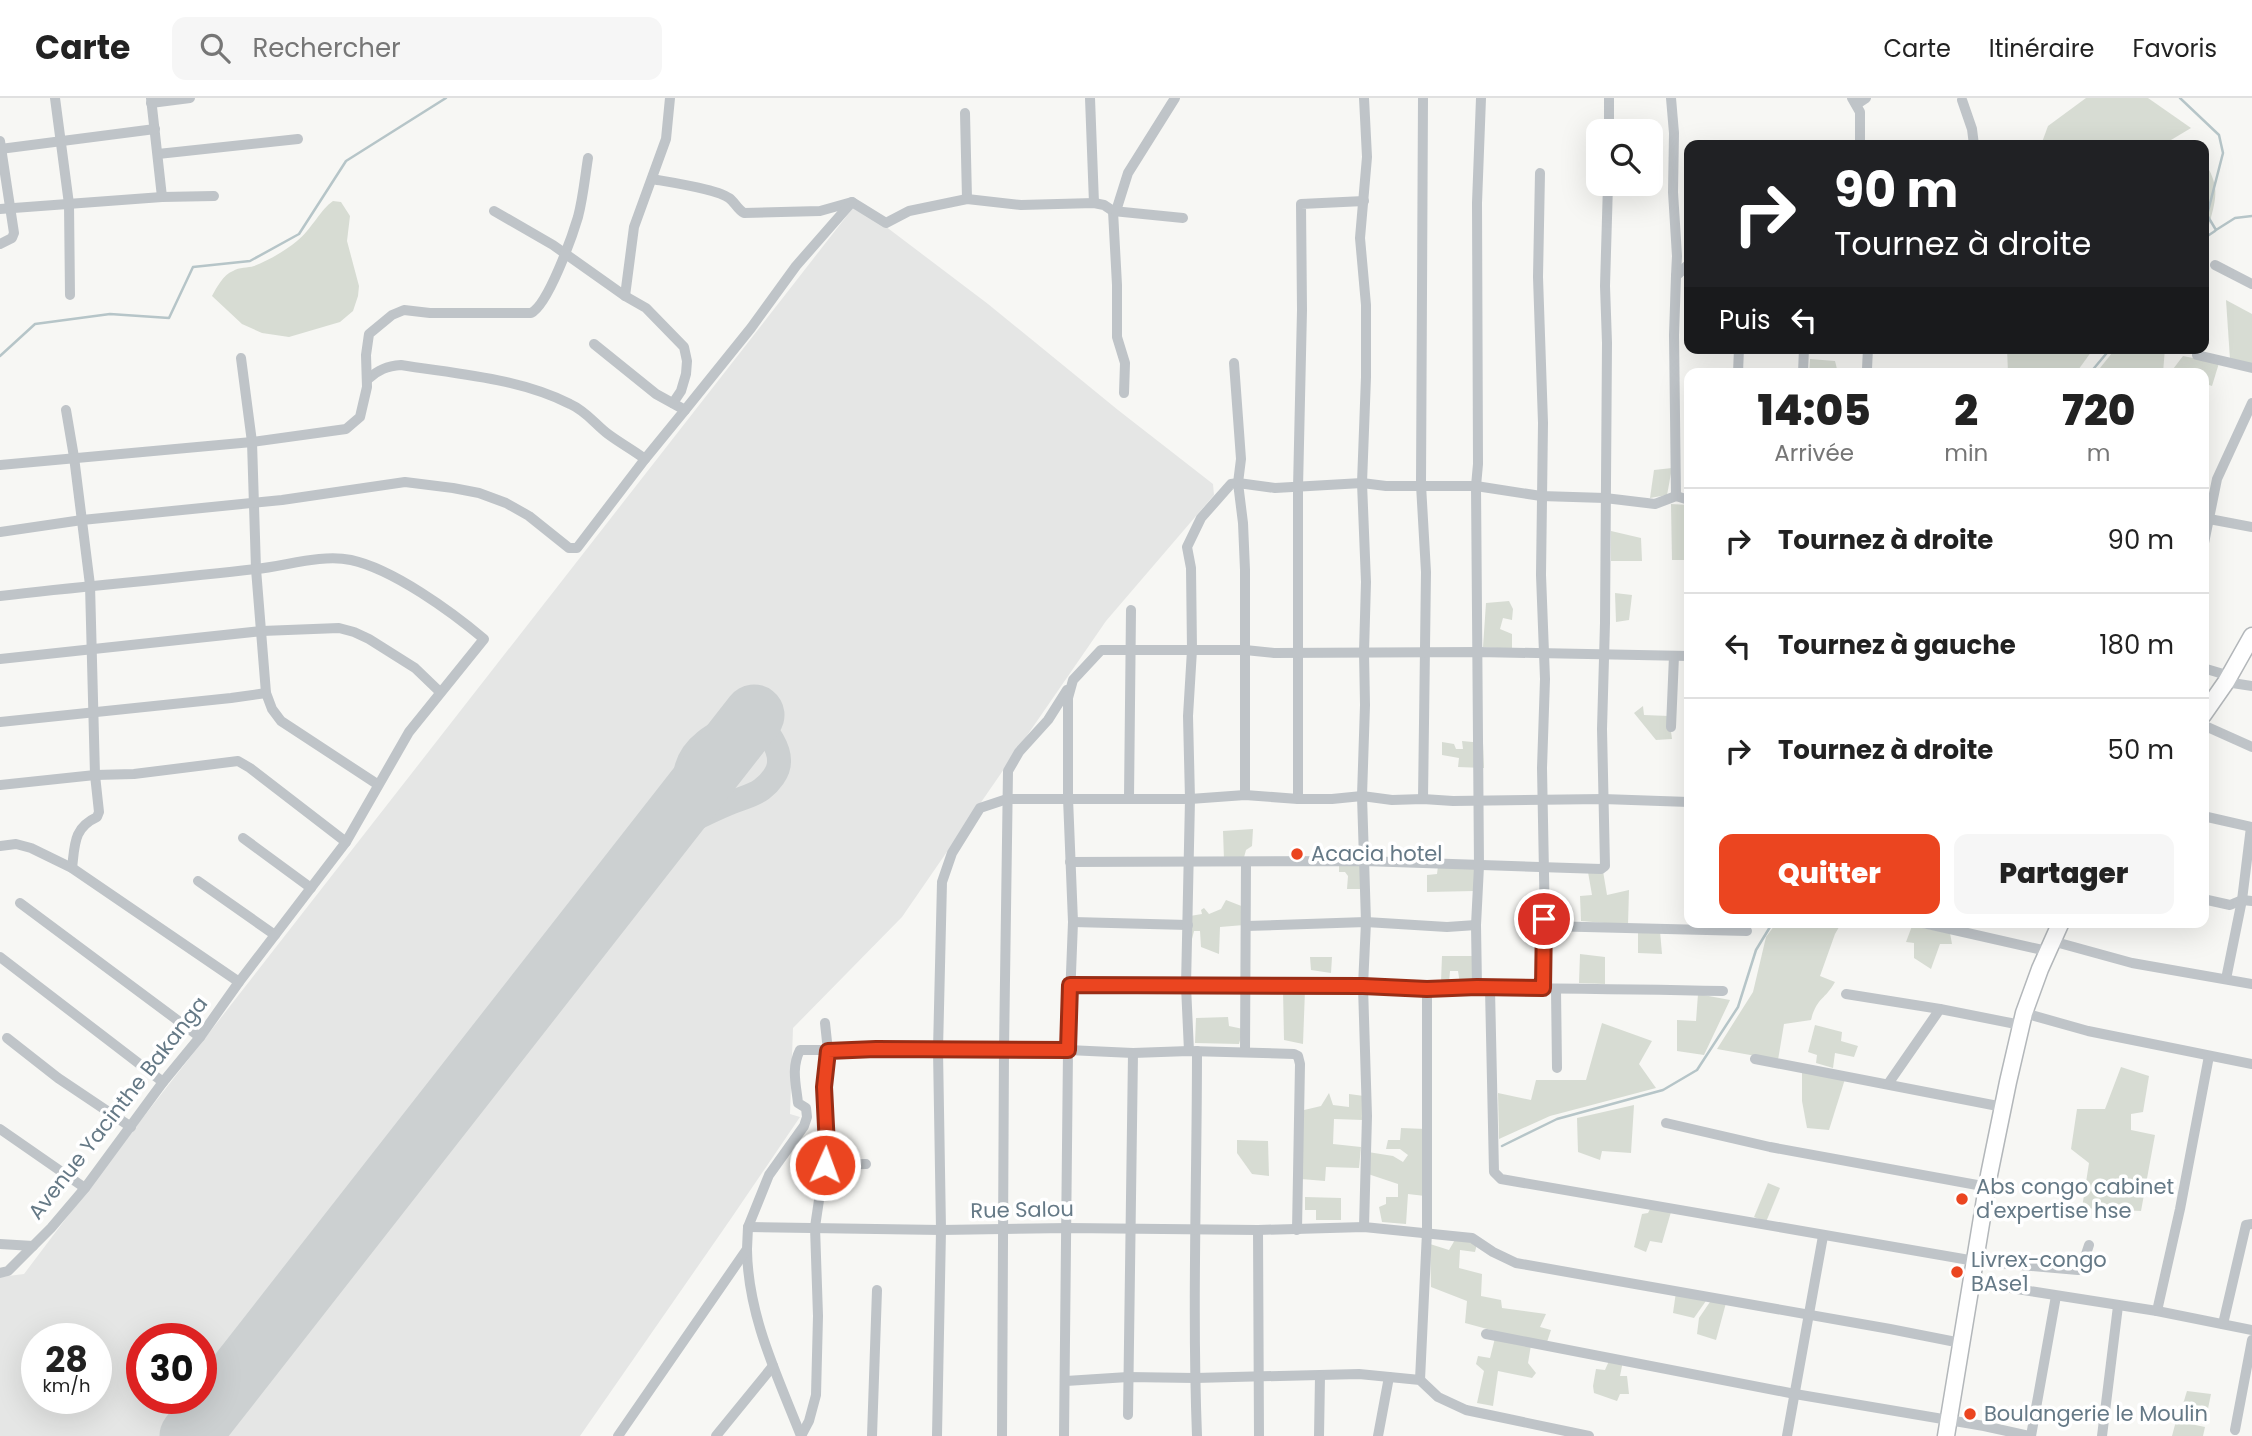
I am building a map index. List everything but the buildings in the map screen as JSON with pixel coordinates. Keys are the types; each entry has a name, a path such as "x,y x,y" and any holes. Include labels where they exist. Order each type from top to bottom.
{"highway":[{"path":"2209,706 2252,636"},
{"path":"1947,1429 2003,1107 2023,1019 2058,928"}],"street":[{"path":"55,98 69,204 70,295"},
{"path":"162,197 151,100 190,98"},
{"path":"1090,98 1094,203"},
{"path":"1124,393 1125,363 1116,337 1115,211 1128,173 1175,98"},
{"path":"1364,98 1367,158 1360,238 1366,305 1362,483 1366,582 1362,796 1367,1116 1364,1227"},
{"path":"1423,98 1421,485 1426,572 1423,799"},
{"path":"1477,987 1477,203 1481,98"},
{"path":"1609,98 1609,119"},
{"path":"1671,98 1677,256 1674,335 1675,496"},
{"path":"625,296 634,227 666,139 670,100"},
{"path":"1859,100 1860,140"},
{"path":"1962,100 1973,140"},
{"path":"965,113 967,199"},
{"path":"0,244 12,238 14,233 5,208 0,146 60,142 155,129"},
{"path":"158,154 298,139"},
{"path":"0,465 252,442 346,429 360,417 368,379 366,355 369,334 391,315 404,310 463,314 531,313 541,306 566,253 579,215 589,158"},
{"path":"1540,173 1538,277 1543,423 1541,496 1545,679 1542,800 1545,926 1543,988"},
{"path":"652,179 720,193 730,198 736,208 744,213 820,211 852,202 886,223 909,211 967,199 1020,205 1094,203 1115,211 1183,218"},
{"path":"5,208 214,196"},
{"path":"1070,862 1364,861 1601,869 1605,866 1602,799 1608,196"},
{"path":"1298,799 1301,204 1364,201"},
{"path":"0,532 82,520 253,503 405,482 479,493 506,503 529,516 573,549 578,548 645,458 751,328 796,266 852,202"},
{"path":"494,211 566,253 625,296 646,307 684,347 686,374 681,391 673,403"},
{"path":"2215,265 2252,284"},
{"path":"1676,276 1684,269"},
{"path":"594,344 656,394 685,410"},
{"path":"2197,355 2252,368"},
{"path":"0,596 256,569 336,558 361,563 415,590 453,614 484,639 409,732 377,783 287,726 272,709 266,693 256,569 252,442 241,358"},
{"path":"1234,363 1241,458 1238,483 1244,535 1245,795"},
{"path":"368,379 377,371 401,365 496,380 533,390 585,412 609,435 645,458"},
{"path":"2209,507 2217,479 2252,403"},
{"path":"66,410 90,585 95,775 99,812 97,817 80,828 72,868"},
{"path":"1197,1436 1194,1302 1197,1229 1193,1051 1186,986 1190,799 1188,716 1192,650 1191,568 1187,547 1201,518 1231,484 1238,483 1276,488 1362,483 1387,486 1476,486 1541,496 1605,498 1655,504 1675,496 1684,499"},
{"path":"2209,519 2252,527"},
{"path":"1129,798 1130,610"},
{"path":"0,659 261,631 339,628 354,632 415,668 440,692"},
{"path":"1002,1436 1008,771 1019,752 1048,720 1073,680 1101,650 1604,653 1684,656"},
{"path":"1671,727 1674,656"},
{"path":"2209,671 2252,685"},
{"path":"1064,1436 1068,1050 1073,922 1068,798 1068,698 1073,680"},
{"path":"0,722 266,693"},
{"path":"2209,728 2252,747"},
{"path":"0,785 95,775 134,774 238,761 346,842"},
{"name":"Avenue Yacinthe Bakanga","path":"4,1272 33,1246 85,1188 346,842 377,783"},
{"path":"937,1436 940,1230 938,1050 942,882 952,853 980,808 1007,799 1190,799 1245,795 1298,799 1362,796 1392,800 1602,799 1684,802"},
{"path":"2209,817 2252,827 2247,901 2225,979"},
{"path":"243,838 311,888"},
{"path":"0,846 16,844 31,848 72,868 239,982"},
{"path":"1245,1051 1246,862"},
{"path":"198,881 275,935"},
{"path":"2209,900 2230,905 2247,901"},
{"path":"20,903 200,1037"},
{"path":"1073,922 1188,925"},
{"path":"1246,926 1366,922 1447,927 1476,925"},
{"path":"1545,926 1747,931"},
{"path":"1952,928 2252,984"},
{"path":"0,957 163,1082"},
{"path":"1070,985 1723,991"},
{"path":"1420,1380 1427,1232 1427,989"},
{"path":"1490,989 1494,1172 1497,1177 1975,1261 2078,1270 2081,1269 2090,1245"},
{"path":"1556,989 1557,1068"},
{"path":"1846,995 2023,1019 2252,1064"},
{"path":"1888,1084 1940,1009"},
{"path":"801,1436 809,1421 816,1395 816,1227 827,1146 824,1087 828,1051 825,1023"},
{"path":"7,1038 58,1078 131,1127"},
{"path":"801,1436 774,1366 747,1278 748,1227 769,1175 804,1126 807,1117 806,1108 798,1103 795,1061 800,1050 1068,1050 1133,1053 1245,1051 1289,1053 1298,1056 1297,1230"},
{"path":"1128,1415 1133,1053"},
{"path":"2157,1311 2180,1209 2209,1056"},
{"path":"1755,1059 2003,1107"},
{"path":"1666,1123 1770,1147 1987,1187"},
{"path":"0,1129 85,1188"},
{"path":"825,1165 866,1164"},
{"path":"2223,1324 2246,1226 2252,1224"},
{"name":"Rue Salou","path":"748,1227 940,1230 1297,1230 1364,1227 1427,1232 1472,1238 1516,1263 1961,1343"},
{"path":"1258,1230 1259,1436"},
{"path":"1787,1436 1823,1236"},
{"path":"0,1244 33,1246"},
{"path":"618,1436 747,1249"},
{"path":"1972,1282 2157,1311 2252,1330"},
{"path":"872,1436 877,1290"},
{"path":"1486,1334 1795,1394 1947,1429 1984,1426 2030,1436 2056,1296"},
{"path":"2102,1436 2118,1306"},
{"path":"2235,1430 2252,1340"},
{"path":"716,1436 774,1366"},
{"path":"1066,1381 1128,1377 1359,1374 1420,1380 1438,1397 1466,1410 1586,1436"},
{"path":"1319,1436 1320,1376"},
{"path":"1378,1436 1389,1377"}],"shaded area":[{"path":"2086,98 2148,98 2191,128 2171,140 2043,140 2048,126"},
{"path":"2209,171 2215,191 2209,225"},
{"path":"333,201 341,202 350,216 347,241 359,286 353,311 340,322 289,337 262,333 242,324 212,296 229,273 260,264 292,245"},
{"path":"856,204 988,304 1213,484 1214,495 1106,621 902,917 793,1028 790,1114 800,1117 580,1436 0,1436 0,1277 24,1274 113,1156"},
{"path":"2226,300 2252,314 2252,364 2230,359"},
{"path":"2007,354 2090,354 2080,368 2008,368"},
{"path":"2111,354 2165,354 2163,368 2100,368"},
{"path":"2183,356 2219,363 2212,386 2209,385 2209,368 2174,368"},
{"path":"1810,359 1835,361 1837,368 1809,368"},
{"path":"1672,468 1667,495 1650,498 1654,470"},
{"path":"1671,504 1684,505 1684,560 1672,560"},
{"path":"1611,531 1641,538 1642,561 1611,561"},
{"path":"1615,593 1632,595 1629,620 1616,622"},
{"path":"1509,601 1513,609 1512,620 1503,618 1500,629 1512,634 1512,649 1483,647 1486,603"},
{"path":"1643,706 1644,715 1669,716 1672,739 1656,740 1634,713"},
{"path":"1462,741 1483,743 1484,768 1458,767 1459,758 1442,755 1442,742 1454,744 1456,749 1463,749"},
{"path":"1253,829 1252,846 1246,850 1243,861 1224,860 1223,831"},
{"path":"1339,864 1362,866 1362,889 1347,889 1348,876 1345,872 1339,872"},
{"path":"1438,866 1476,866 1474,891 1427,892 1427,875 1437,874"},
{"path":"1603,871 1607,895 1629,890 1628,925 1581,921 1580,896 1592,895 1588,872"},
{"path":"1226,900 1244,907 1244,925 1220,927 1219,954 1201,947 1200,931 1194,931 1192,939 1189,938 1190,916 1202,914 1201,910 1204,908 1209,914 1221,909"},
{"path":"1773,928 1838,928 1820,976 1835,982 1816,1007 1811,1020 1784,1024 1778,1060 1717,1049 1753,992 1766,937"},
{"path":"1911,928 1923,928 1950,933 1952,944 1940,944 1931,969 1914,958 1914,943 1906,942"},
{"path":"1638,930 1660,931 1662,954 1638,953"},
{"path":"1580,954 1605,957 1605,984 1579,983"},
{"path":"1442,956 1475,956 1474,984 1460,984 1458,971 1450,971 1449,983 1441,982"},
{"path":"1310,957 1332,957 1331,973 1311,970"},
{"path":"1283,989 1305,990 1303,1044 1284,1040"},
{"path":"1698,994 1730,1000 1704,1055 1677,1051 1677,1020 1696,1021"},
{"path":"1228,1017 1229,1026 1243,1029 1239,1044 1195,1043 1196,1018"},
{"path":"1602,1023 1652,1041 1639,1064 1656,1088 1550,1116 1499,1139 1498,1093 1531,1100 1536,1080 1586,1080"},
{"path":"1815,1025 1842,1032 1841,1041 1858,1046 1854,1057 1835,1053 1833,1068 1816,1063 1817,1055 1808,1052"},
{"path":"2121,1067 2149,1076 2143,1112 2131,1114 2131,1130 2155,1135 2141,1211 2082,1208 2089,1163 2071,1149 2077,1109 2105,1109"},
{"path":"1802,1071 1845,1079 1829,1130 1807,1128 1802,1101"},
{"path":"1329,1093 1333,1105 1349,1107 1349,1094 1364,1096 1363,1120 1334,1119 1333,1144 1361,1147 1359,1168 1326,1167 1325,1181 1301,1179 1300,1111 1321,1106"},
{"path":"1634,1105 1631,1153 1602,1151 1600,1160 1578,1152 1577,1118"},
{"path":"1401,1128 1426,1129 1425,1196 1408,1194 1406,1224 1382,1222 1379,1207 1386,1204 1386,1197 1398,1197 1398,1184 1368,1174 1368,1152 1393,1156 1403,1162 1408,1155 1400,1149 1386,1149 1388,1140 1400,1140"},
{"path":"1237,1140 1268,1141 1269,1176 1252,1174 1237,1153"},
{"path":"1768,1183 1780,1188 1766,1222 1754,1217"},
{"path":"1305,1197 1341,1198 1341,1220 1316,1220 1316,1210 1305,1210"},
{"path":"1651,1207 1671,1212 1662,1243 1650,1241 1646,1252 1634,1247 1642,1214 1648,1213"},
{"path":"1456,1238 1477,1244 1475,1252 1460,1250 1459,1268 1482,1274 1481,1296 1501,1300 1502,1308 1546,1314 1540,1327 1551,1330 1546,1345 1465,1323 1467,1301 1431,1287 1430,1244 1449,1250"},
{"path":"1676,1292 1708,1298 1694,1318 1673,1313"},
{"path":"1712,1299 1726,1303 1716,1340 1697,1334 1699,1318"},
{"path":"1495,1338 1531,1345 1528,1363 1536,1373 1532,1378 1498,1371 1493,1406 1477,1403 1484,1371 1476,1364 1478,1356 1490,1358"},
{"path":"1609,1361 1623,1361 1620,1376 1627,1376 1629,1394 1620,1394 1617,1401 1594,1393 1596,1369 1605,1370"},
{"path":"2187,1391 2211,1394 2205,1423 2179,1417"},
{"path":"2176,1421 2205,1427 2203,1436 2172,1436"}],"waterway":[{"path":"0,356 35,324 110,314 169,318 193,267 250,261 299,234 346,161 446,98"},
{"path":"2180,98 2219,135 2223,153 2209,207"},
{"path":"2209,218 2216,230 2235,218 2252,216"},
{"path":"2209,235 2215,231"},
{"path":"2094,368 2106,354"},
{"path":"1502,1146 1557,1119 1663,1090 1697,1070 1738,1007 1756,950 1769,928"}],"taxiway":[{"path":"659,837 755,793 771,780 777,770 779,756 771,737 754,715 710,737 693,754 685,776 689,799"}],"runway":[{"path":"190,1436 754,715"}],"place":[{"name":"Acacia hotel","path":"1297,854"},
{"name":"Abs congo cabinet d'expertise hse","path":"1962,1199"},
{"name":"Livrex-congo BAse1","path":"1957,1272"},
{"name":"Boulangerie le Moulin","path":"1970,1414"}],"route":[{"path":"825,1165 827,1146 824,1087 828,1051 1068,1050 1070,985 1543,988 1544,919"}]}
